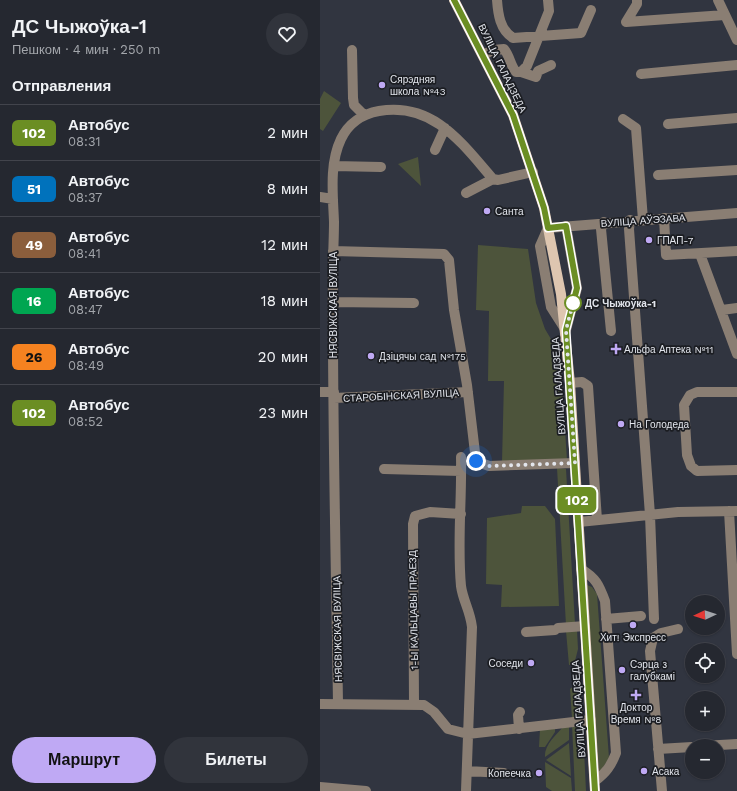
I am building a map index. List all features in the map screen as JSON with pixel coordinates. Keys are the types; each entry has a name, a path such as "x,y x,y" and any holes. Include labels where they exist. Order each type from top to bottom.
{"main road":[{"name":"ВУЛІЦА ГАЛАДЗЕДА","path":"454,0 513,115 533,172 544,208 548,228 566,330 595,786"}],"street":[{"path":"497,0 499,19 509,35 513,38 581,33 590,10"},
{"path":"524,69 549,11 548,0"},
{"path":"637,0 637,4 626,22 725,15"},
{"path":"718,0 737,40"},
{"path":"483,54 493,50 504,49 508,54 512,68 516,72 524,69 537,74 550,65"},
{"path":"352,50 354,105 364,115"},
{"path":"641,74 737,65"},
{"name":"НЯСВІЖСКАЯ ВУЛІЦА","path":"338,704 333,302 333,200 334,166 337,150 341,138 350,126 364,115 388,110 406,110 419,113 445,128 493,179"},
{"path":"623,118 636,128 643,220"},
{"path":"668,124 737,118"},
{"path":"435,150 445,128"},
{"path":"334,166 381,167"},
{"path":"658,175 737,170"},
{"path":"466,193 493,179 498,180 533,172"},
{"path":"320,197 333,200"},
{"name":"ВУЛІЦА АЎЭЗАВА","path":"548,228 604,222 737,213"},
{"path":"664,218 666,255 737,252"},
{"path":"630,220 629,229 650,515 654,619"},
{"path":"604,222 601,229 610,331"},
{"path":"566,226 577,288 566,330"},
{"path":"333,251 444,254 448,260 454,310 468,392 476,461 489,466 575,463"},
{"path":"700,254 722,310 737,354"},
{"path":"333,302 414,303"},
{"path":"722,310 737,308"},
{"path":"570,383 582,382 588,386 597,520"},
{"name":"СТАРОБІНСКАЯ ВУЛІЦА","path":"320,392 334,395 468,392"},
{"path":"737,392 698,392 690,395 684,405 687,455 691,466 697,470 737,470"},
{"path":"461,457 461,587 464,599 470,612 472,627 466,791"},
{"path":"489,466 489,477"},
{"path":"384,469 461,471"},
{"path":"579,522 678,512 733,511 737,654"},
{"name":"1-Ы КАЛЬЦАВЫ ПРАЕЗД","path":"414,704 412,537 415,516 430,512 461,514"},
{"path":"581,569 592,576 597,582 605,601 616,753 612,765 595,786"},
{"path":"606,618 641,616"},
{"path":"526,632 585,626"},
{"path":"662,791 650,651 653,638 661,633 678,629"},
{"path":"320,704 424,705 434,712 448,729 468,734 591,720"},
{"path":"519,729 518,715 520,712"},
{"path":"725,745 737,744"},
{"path":"658,749 685,747"},
{"path":"467,771 504,773"},
{"path":"320,787 366,791"}],"green space":[{"path":"324,91 341,103 323,131 320,129 320,99"},
{"path":"418,157 421,186 398,164"},
{"path":"478,245 528,249 536,303 545,329 560,354 567,460 502,462 504,381 488,381 489,311 476,310"},
{"path":"557,468 566,469 575,624 566,625"},
{"path":"522,506 545,506 555,519 559,606 501,607 502,585 486,584 487,518 521,513"},
{"path":"587,585 592,587 597,594 609,758 599,774"},
{"path":"577,630 578,649 574,665 569,665 566,631"},
{"path":"575,685 580,692 583,712 579,716 572,718 570,689"},
{"path":"572,724 581,726 583,729 586,791 575,791"},
{"path":"564,726 569,726 569,740 545,757 548,744"},
{"path":"555,728 555,732 545,747 539,747 540,729"},
{"path":"569,743 571,776 546,760"},
{"path":"545,762 571,778 572,791 552,791 546,787"}],"bus line":[{"name":"102","path":"454,0 466,20 513,115 533,172 544,208 548,228 566,226 577,288 566,330 595,791"}],"place":[{"name":"Сярэдняя школа №43","path":"382,85"},
{"name":"Санта","path":"487,211"},
{"name":"ГПАП-7","path":"649,240"},
{"name":"ДС Чыжоўка-1","path":"573,303"},
{"name":"Альфа Аптека №11","path":"616,349"},
{"name":"Дзіцячы сад №175","path":"371,356"},
{"name":"На Голодеда","path":"621,424"},
{"name":"Хит! Экспресс","path":"633,625"},
{"name":"Соседи","path":"531,663"},
{"name":"Сэрца з галубкамі","path":"622,670"},
{"name":"Доктор Время №8","path":"636,695"},
{"name":"Асака","path":"644,771"},
{"name":"Копеечка","path":"539,773"}],"route":[{"path":"476,461 489,466 575,463 566,330 573,303"}]}
